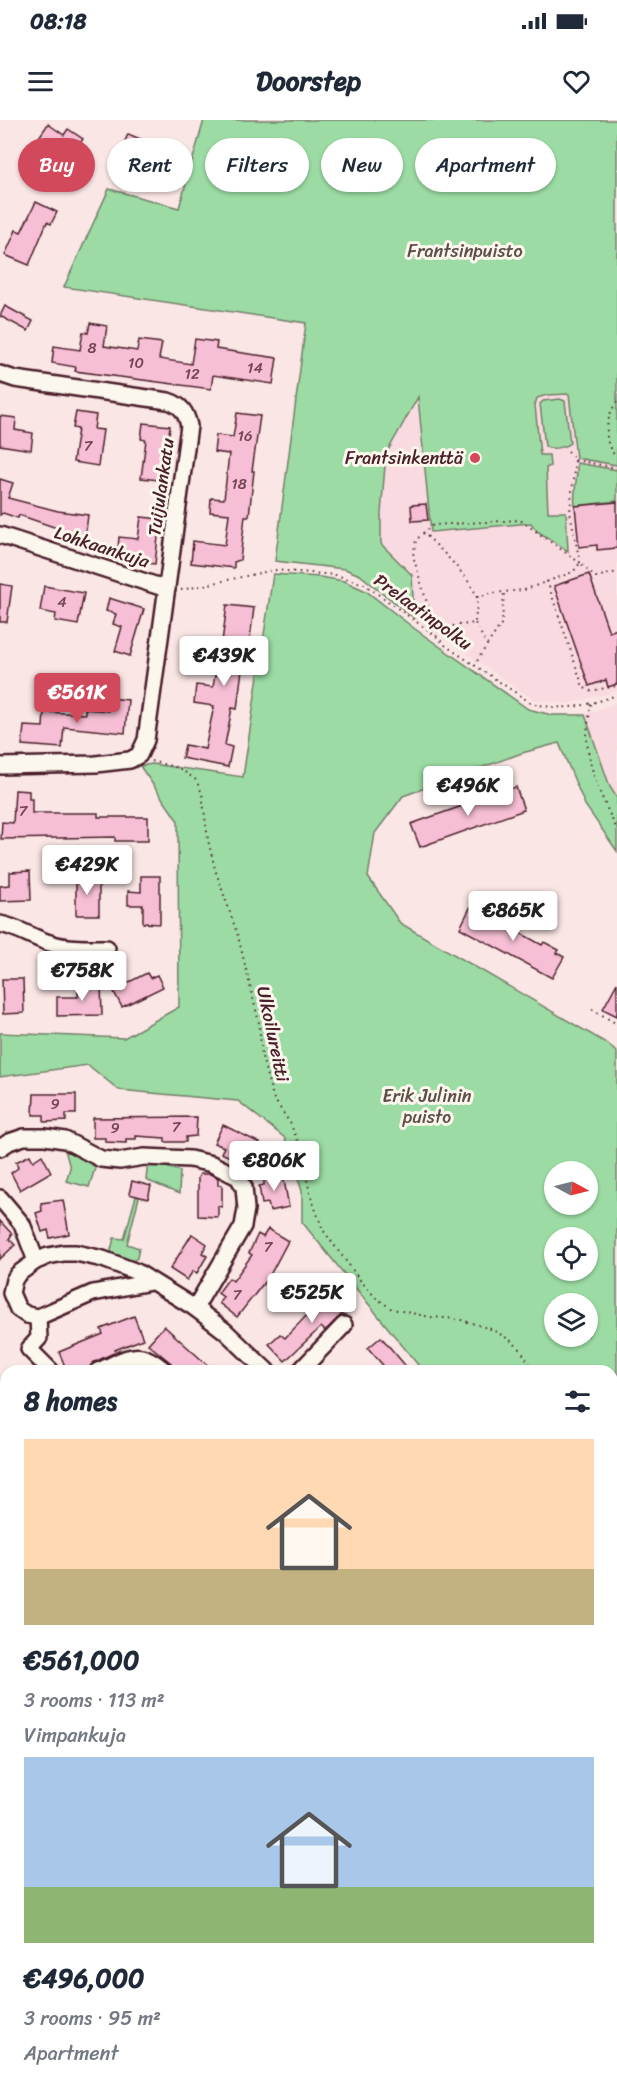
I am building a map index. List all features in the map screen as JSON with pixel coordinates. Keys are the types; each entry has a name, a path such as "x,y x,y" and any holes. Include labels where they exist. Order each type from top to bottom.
{"street":[{"name":"Tuijulankatu","path":"0,374 15,379 168,401 184,411 187,418 188,435 146,740 139,755"},
{"name":"Lohkaankuja","path":"0,535 166,589"},
{"path":"0,766 96,764 130,760 139,755"},
{"path":"0,924 24,931 49,943 75,948 107,948"},
{"path":"0,1148 24,1137 45,1137 65,1140 101,1159 120,1161 144,1157 190,1159 212,1164 238,1177 244,1187 246,1209 243,1226 195,1308"},
{"path":"0,1198 22,1224 36,1261"},
{"path":"151,1282 93,1293 38,1317 27,1315 18,1309 6,1287 18,1274 36,1261 64,1252 85,1254 137,1272 195,1308 225,1331 261,1365"},
{"path":"38,1317 39,1338 29,1350 45,1365"},
{"path":"306,1365 344,1325"},
{"path":"112,1365 139,1356 148,1357 158,1365"}],"path":[{"path":"617,402 612,409 607,434 611,452 617,457"},
{"path":"568,451 575,459 617,468"},
{"path":"477,597 524,590 546,580 573,572 580,563 570,512 575,459"},
{"path":"438,628 432,620 413,555 416,540 433,525 520,520 596,577 617,572"},
{"path":"423,532 451,561 477,597 475,623 487,645"},
{"name":"Prelaatinpolku","path":"166,589 176,591 192,589 274,570 336,574 364,584 436,636 446,646 531,704 568,709 617,695"},
{"path":"546,580 583,687 590,691 617,686"},
{"path":"474,666 502,623 504,592"},
{"path":"438,628 475,623"},
{"path":"436,636 438,628"},
{"path":"591,704 587,736 590,761 598,787 617,830"},
{"name":"Ulkoilureitti","path":"139,755 156,764 179,768 196,780 202,793 208,840 215,869 237,936 260,1023 262,1057 268,1080 274,1099 298,1141 311,1197 323,1230 360,1280 376,1298 392,1309 430,1317 458,1319 491,1329 520,1349 530,1365"},
{"path":"592,1010 617,1024"}],"shaded area":[{"path":"617,393 617,691 569,704 534,700 414,618 412,575 381,543 386,454 419,396"},
{"path":"617,702 617,798 610,787 585,715"}],"green space":[{"name":"Frantsinpuisto","path":"204,120 617,120 617,465 576,458 569,394 537,398 535,405 540,455 549,455 550,466 546,468 548,512 566,512 568,551 537,531 531,523 431,532 418,397 386,454 381,513 381,544 412,575 414,618 360,575 345,569 275,561 306,323 64,287 108,192 120,192 179,208 184,192 193,192 193,159"},
{"path":"560,399 565,401 570,443 551,448 545,446 540,404 543,401"},
{"path":"577,463 617,470 617,501 575,506"},
{"name":"Erik Julinin puisto","path":"273,574 344,581 366,591 415,629 528,709 552,715 585,715 610,787 617,798 617,851 585,805 559,743 522,753 403,796 375,833 368,877 400,923 608,1044 617,1053 617,1365 418,1365 302,1222 302,1191 285,1138 238,1101 119,1090 88,1065 0,1077 0,1033 124,1038 179,1007 178,821 140,766 152,764 243,777"},
{"path":"64,1146 96,1165 89,1187 66,1181 70,1168"},
{"path":"148,1162 180,1171 179,1194 146,1180"},
{"path":"136,1196 139,1197 127,1244 139,1248 137,1258 130,1263 113,1256 111,1250 114,1238 124,1239"}],"building":[{"path":"48,124 64,135 68,129 82,138 38,138"},
{"path":"128,134 138,138 126,138"},
{"path":"36,202 57,212 51,224 47,222 29,265 5,255 16,230 21,232"},
{"path":"5,306 33,321 28,331 0,316"},
{"path":"90,323 107,326 104,346 137,351 139,340 162,343 159,359 191,364 195,339 217,342 216,349 277,358 273,384 213,375 211,389 75,371 76,367 52,363 54,346 80,350 83,332 88,333"},
{"path":"76,412 96,415 94,429 103,430 98,466 73,462 78,429 73,428"},
{"path":"237,413 260,416 252,471 254,471 249,516 245,516 240,560 234,562 234,568 191,563 193,541 225,545 229,514 210,512 211,498 224,499 229,454 214,452 216,435 233,437"},
{"path":"0,416 16,418 15,430 33,433 31,450 0,445"},
{"path":"143,423 170,426 165,467 161,467 159,480 141,478 146,440 141,439"},
{"path":"0,479 13,483 8,498 58,511 88,515 85,539 56,536 57,528 19,515 18,518 3,513 0,515"},
{"path":"617,502 617,548 597,550 597,545 579,547 575,506"},
{"path":"426,504 428,520 412,521 411,505"},
{"path":"141,517 160,519 155,564 117,560 119,537 138,539"},
{"path":"589,574 609,632 617,629 617,684 608,687 606,680 589,686 554,586"},
{"path":"0,584 12,586 7,622 0,622"},
{"path":"44,586 84,593 78,625 55,621 56,614 40,611"},
{"path":"109,598 144,609 130,656 115,651 122,627 113,624 116,614 106,611"},
{"path":"227,605 254,608 248,654 244,654 237,709 232,708 225,745 232,747 228,767 182,758 185,745 205,749 214,706 194,703 196,685 213,687 217,663 219,664"},
{"path":"109,698 128,700 125,733 64,727 62,748 22,745 24,726 43,727 44,712 85,714 85,709 108,711"},
{"path":"516,787 524,810 420,847 411,824"},
{"path":"15,790 29,791 29,799 32,799 32,813 98,813 98,817 148,817 148,841 115,841 115,837 1,839 2,822 13,823"},
{"path":"30,871 31,900 0,901 0,886 10,885 10,872"},
{"path":"141,876 160,876 160,924 143,923 143,905 128,905 128,891 141,892"},
{"path":"76,877 99,878 99,915 76,915"},
{"path":"471,906 542,945 544,942 559,950 557,953 564,957 552,978 460,928"},
{"path":"147,973 150,978 157,975 163,987 122,1007 113,990"},
{"path":"2,979 23,979 24,1013 3,1014"},
{"path":"78,983 101,983 102,1015 57,1016 57,997 78,997"},
{"path":"617,983 617,1016 603,1009"},
{"path":"34,1094 76,1094 76,1114 66,1114 66,1121 44,1122 44,1115 33,1115"},
{"path":"197,1117 196,1136 186,1137 186,1142 165,1142 165,1138 136,1136 136,1139 126,1139 126,1143 105,1142 105,1138 93,1138 93,1118"},
{"path":"223,1125 260,1143 251,1160 242,1156 239,1161 221,1153 224,1147 214,1143"},
{"path":"30,1155 33,1161 42,1155 51,1172 20,1190 11,1173 18,1168 16,1162"},
{"path":"200,1174 210,1174 218,1178 218,1185 222,1185 222,1207 218,1206 218,1217 198,1216 198,1178"},
{"path":"264,1175 283,1175 289,1207 270,1211 268,1203 262,1204 259,1186 264,1185"},
{"path":"132,1181 151,1186 148,1199 129,1194"},
{"path":"63,1200 69,1234 50,1238 48,1230 42,1232 36,1213 42,1211 41,1203"},
{"path":"0,1221 12,1234 9,1239 15,1245 0,1259"},
{"path":"268,1229 288,1241 270,1275 237,1317 219,1303 223,1297 218,1293 229,1278 233,1281 252,1255 249,1253 258,1234 263,1237"},
{"path":"192,1234 207,1244 202,1253 207,1256 197,1273 193,1271 187,1280 170,1269"},
{"path":"334,1287 352,1304 325,1331 321,1327 285,1361 269,1344 280,1334 285,1338"},
{"path":"134,1316 143,1339 115,1350 116,1352 92,1365 64,1365 59,1352 103,1334 101,1329"},
{"path":"164,1326 207,1365 172,1365 148,1344"},
{"path":"381,1337 405,1365 383,1365 368,1348"}],"place":[{"name":"Frantsinkenttä","path":"475,458"}]}
